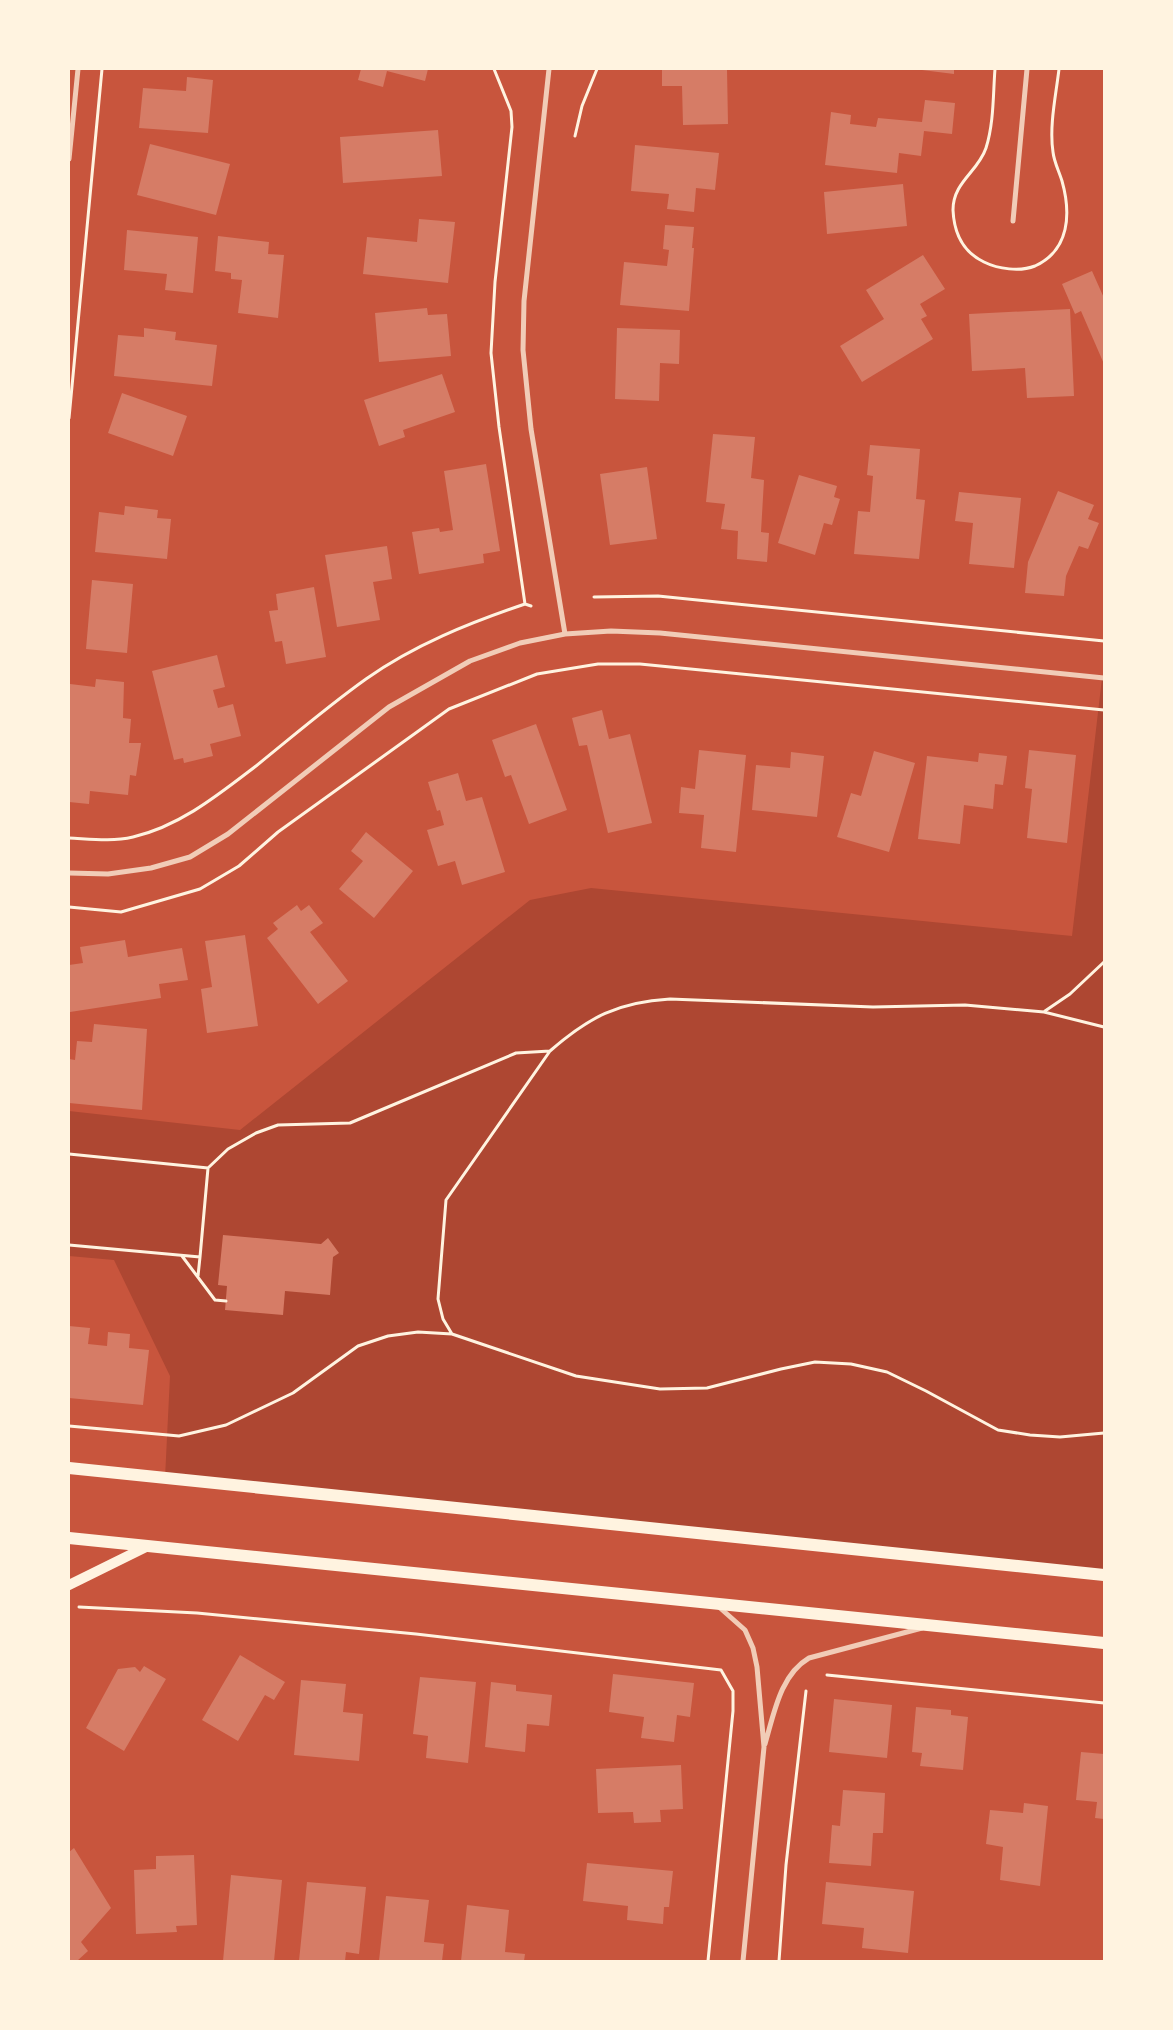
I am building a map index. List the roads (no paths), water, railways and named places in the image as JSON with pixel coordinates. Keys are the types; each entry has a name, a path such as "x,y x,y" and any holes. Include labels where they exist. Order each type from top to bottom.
{"main road":[{"path":"69,1468 1104,1575"},
{"path":"69,1538 1104,1643"},
{"path":"69,1584 148,1546"}],"street":[{"path":"69,159 78,69"},
{"path":"549,69 524,301 523,350 531,428 565,634"},
{"path":"1013,221 1027,69"},
{"path":"69,873 108,874 151,868 190,858 228,834 389,707 470,661 520,643 565,634 611,631 660,633 1104,678"},
{"path":"715,1603 745,1630 753,1648 757,1667 764,1747 743,1961"},
{"path":"764,1747 782,1690 797,1665 809,1658 931,1626"}]}
